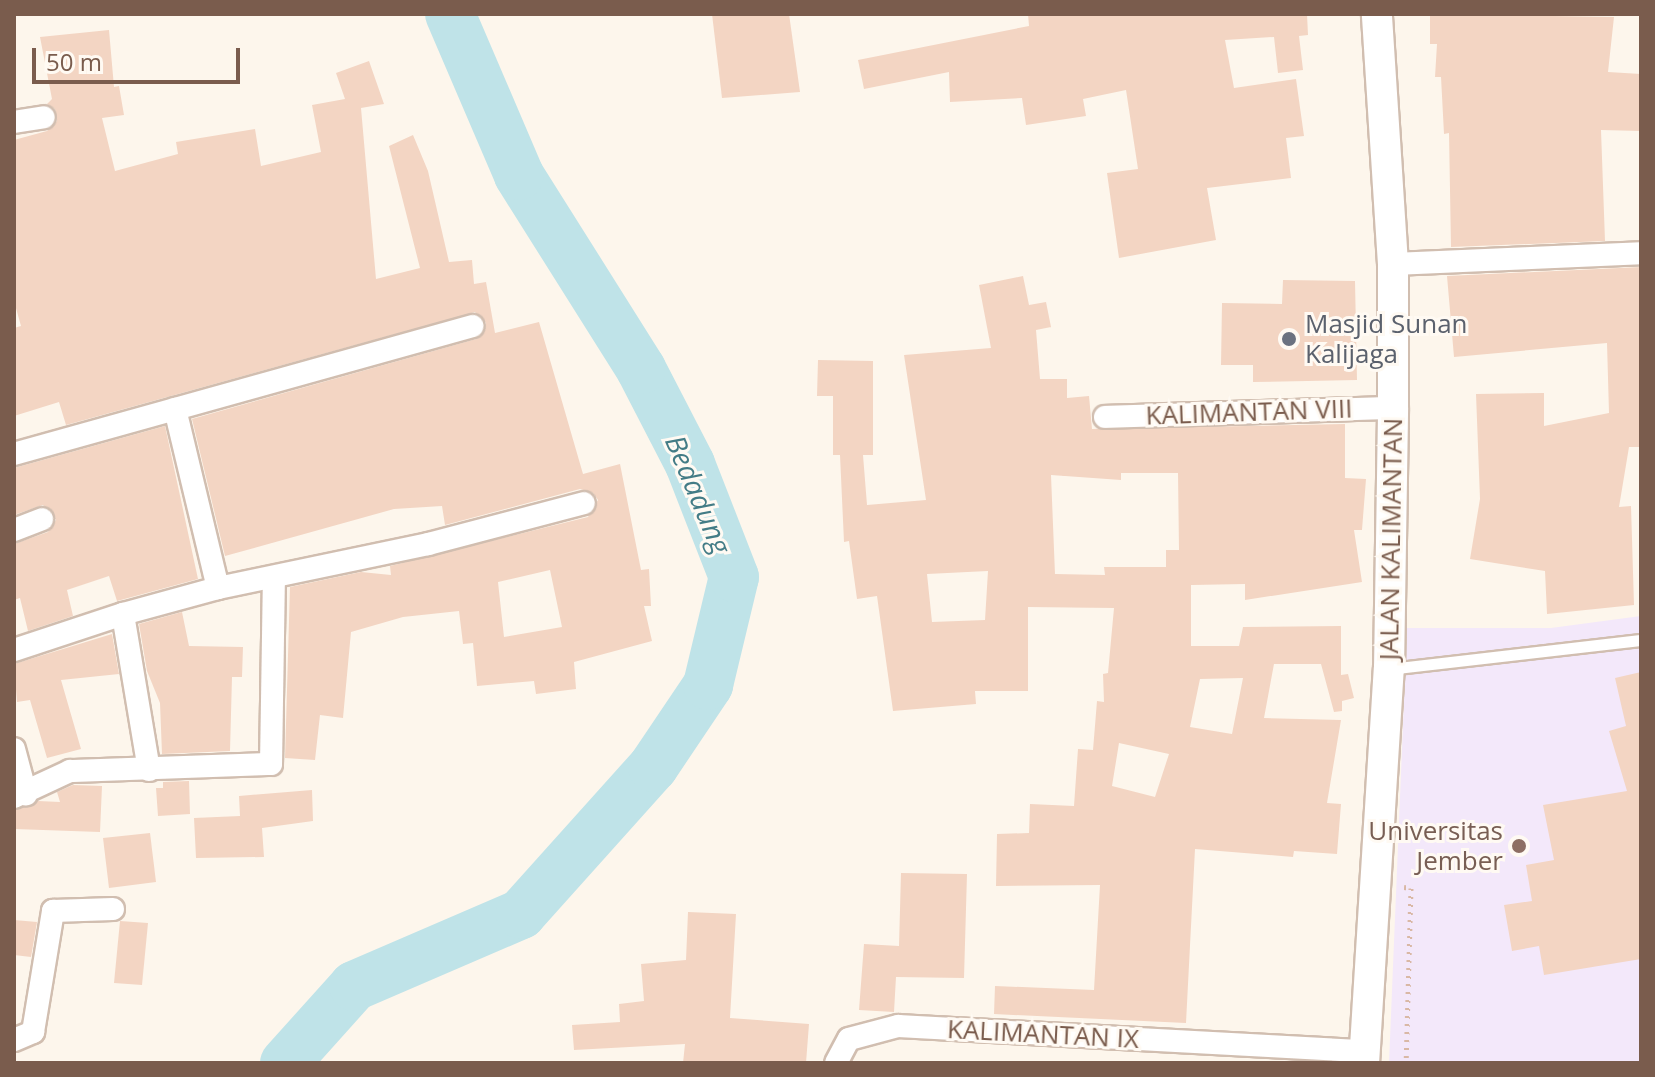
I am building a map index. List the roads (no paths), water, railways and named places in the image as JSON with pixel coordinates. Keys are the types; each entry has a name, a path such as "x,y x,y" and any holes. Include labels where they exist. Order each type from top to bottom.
{"main road":[{"name":"JALAN KALIMANTAN","path":"1364,1057 1389,669 1393,408 1393,264 1377,14"}],"street":[{"path":"14,122 44,117"},
{"path":"1393,264 1641,253"},
{"path":"14,454 472,326"},
{"name":"KALIMANTAN VIII","path":"1105,417 1393,408"},
{"path":"175,409 218,588"},
{"path":"14,650 123,614 218,588 274,578 584,503"},
{"path":"14,530 42,519"},
{"path":"14,749 20,795 70,771 271,764 274,578"},
{"path":"123,614 149,770"},
{"path":"14,1040 33,1032 53,911 113,909"},
{"name":"KALIMANTAN IX","path":"836,1063 849,1039 898,1026 1364,1057"}],"lane":[{"path":"1389,669 1641,640"}],"waterway":[{"name":"Bedadung","path":"285,1063 354,986 521,914 653,767 708,685 734,577 690,464 641,369 519,175 450,14"}],"place":[{"name":"Masjid Sunan Kalijaga","path":"1289,339"},
{"name":"Universitas Jember","path":"1519,846"}]}
